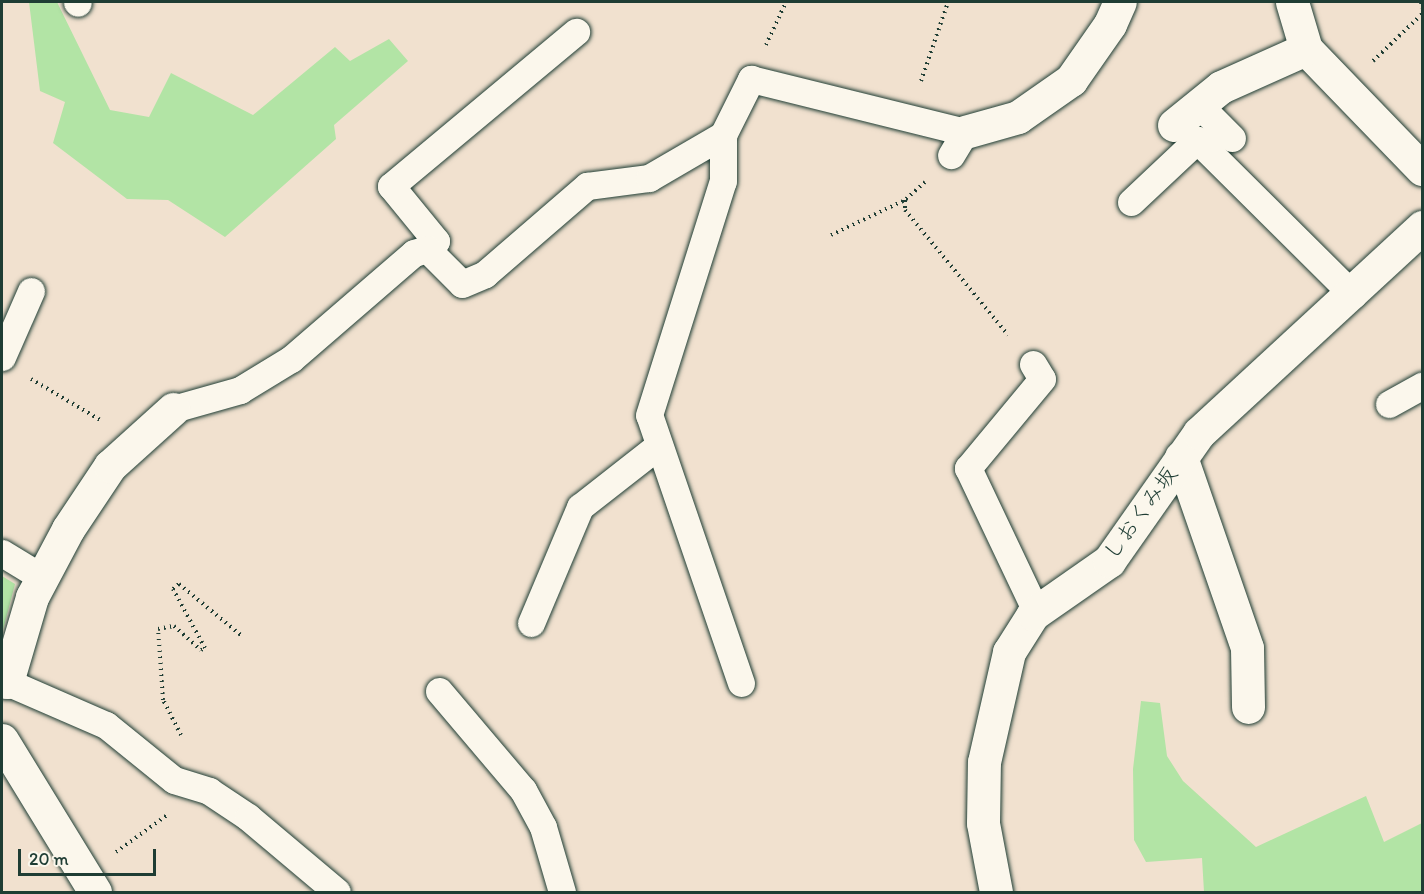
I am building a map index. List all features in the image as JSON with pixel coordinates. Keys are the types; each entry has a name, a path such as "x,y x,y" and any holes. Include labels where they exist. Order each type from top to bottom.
{"street":[{"path":"958,144 1018,117 1071,80 1110,24 1119,2"},
{"path":"1292,2 1306,49 1422,170"},
{"path":"1174,125 1221,87 1306,49"},
{"name":"しおくみ坂","path":"996,892 983,823 984,762 1009,652 1036,611 1109,561 1181,457 1248,386 1353,295 1422,227"},
{"path":"4,681 43,578 111,466 173,409"},
{"path":"1181,457 1247,648 1248,707"},
{"path":"2,740 89,883"}],"lane":[{"path":"173,409 240,390 291,359 395,266 428,249 436,242 391,186 576,32"},
{"path":"741,683 649,415 723,181 723,135 751,79 909,116 958,144"},
{"path":"1198,104 1232,138"},
{"path":"428,249 462,284 484,274 587,186 649,178 723,135"},
{"path":"1131,202 1197,140 1353,295"},
{"path":"11,365 31,291"},
{"path":"1033,364 1042,378 968,468 1036,611"},
{"path":"1389,404 1422,386"},
{"path":"531,623 580,507 659,445"},
{"path":"2,553 43,578"},
{"path":"4,681 106,725 179,782 209,791 248,817 337,892"},
{"path":"439,691 523,790 543,827 562,892"}],"path":[{"path":"751,79 786,2"},
{"path":"909,116 948,2"},
{"path":"1421,2 1422,8"},
{"path":"1344,89 1422,14"},
{"path":"831,235 905,200 922,184"},
{"path":"905,200 905,210 1005,331"},
{"path":"11,365 137,442"},
{"path":"182,741 178,723 163,700 158,629 174,626 201,650 205,648 173,589 179,584 243,637"},
{"path":"89,883 172,812 163,797 179,782"}],"green space":[{"path":"29,2 57,2 110,110 149,117 171,73 253,115 335,47 350,61 389,39 408,61 334,125 336,139 225,237 168,200 127,199 53,143 65,102 40,91"},
{"path":"2,576 15,584 2,634"},
{"path":"1141,701 1160,703 1167,756 1183,781 1256,847 1366,796 1384,842 1422,823 1422,892 1204,892 1202,858 1146,862 1134,840 1133,769"}]}
